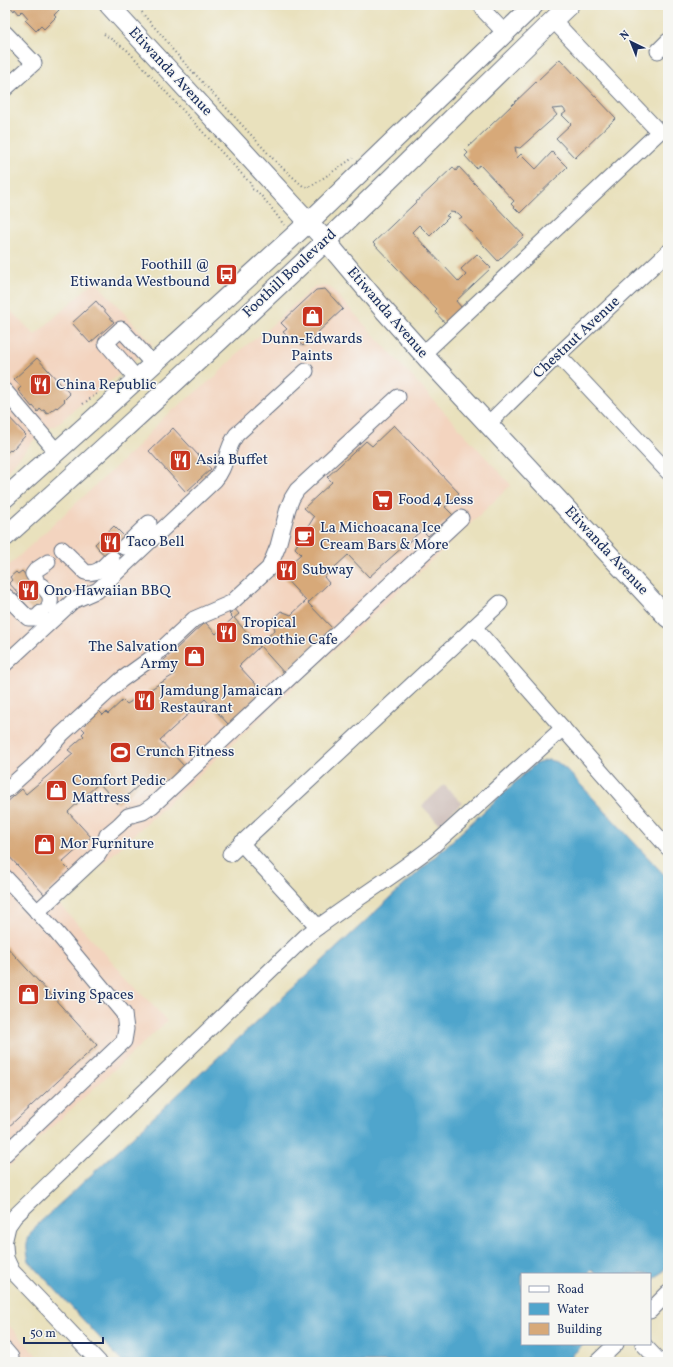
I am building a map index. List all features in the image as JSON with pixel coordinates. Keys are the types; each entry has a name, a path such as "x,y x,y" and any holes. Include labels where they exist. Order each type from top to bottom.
{"main road":[{"name":"Etiwanda Avenue","path":"109,5 309,222 383,309 424,354 668,618"},
{"name":"Foothill Boulevard","path":"5,498 309,222 534,5"},
{"name":"Foothill Boulevard","path":"5,537 114,439 326,241 569,5"}],"street":[{"path":"481,5 485,12 505,33"},
{"path":"424,354 659,132 553,20"},
{"path":"5,32 34,63 5,89"},
{"name":"Chestnut Avenue","path":"488,424 558,355 667,256"},
{"path":"137,379 106,343 121,329 153,364"},
{"path":"558,355 668,472"},
{"path":"5,664 74,601 98,590 211,485 221,474 230,447 236,435 306,371"},
{"path":"5,391 57,452"},
{"path":"5,791 36,763 62,734 121,680 153,657 194,619 231,603 270,568 292,498 298,490 398,397"},
{"path":"37,912 98,855 103,847 107,835 128,816 143,812 152,806 461,518"},
{"path":"124,547 149,523"},
{"path":"62,549 85,572 89,573 98,572 112,558"},
{"path":"7,597 28,618 36,618 52,601 51,597 33,574 36,570 48,562"},
{"path":"230,854 500,603"},
{"path":"474,627 668,848"},
{"path":"5,1239 8,1226 15,1216 285,956 318,927 434,845 563,728"},
{"path":"242,843 318,927"},
{"path":"5,877 56,932 124,1014 126,1028 124,1041 5,1154"},
{"path":"5,1246 6,1258 12,1271 99,1362"},
{"path":"651,1310 668,1293"},
{"path":"597,1362 615,1345"},
{"path":"644,1345 660,1362"},
{"path":"5,1350 11,1357 6,1362"}],"path":[{"path":"138,5 142,13 168,42 171,48 277,163 303,187 317,183"},
{"path":"104,34 127,50 179,104 251,184 252,189 258,192 284,225"}],"shaded area":[{"path":"95,281 152,344 115,378 55,426 49,426 34,440 5,474 5,305 35,335"},
{"path":"315,286 330,287 511,485 447,546 59,904 167,1021 5,1170 5,569 135,449 163,418 216,376 243,348 263,333"},
{"path":"444,785 462,803 439,824 422,806"},
{"path":"5,1321 38,1357 33,1362 5,1362"}],"water":[{"path":"548,760 557,762 567,770 668,879 668,1266 651,1282 651,1273 595,1273 592,1270 588,1273 521,1273 521,1345 583,1345 565,1362 122,1362 29,1261 27,1242 33,1230 535,764"}],"building":[{"path":"9,5 56,5 59,10 54,15 56,17 44,29 41,26 36,31 25,20 28,18 22,11 19,14"},
{"path":"560,59 616,118 575,158 556,138 571,124 562,115 566,112 563,108 552,109 557,115 520,148 515,147 517,158 521,154 536,169 552,152 567,167 520,213 511,204 514,201 480,165 476,168 465,156 468,153 465,150"},
{"path":"6,67 14,76 5,84 5,68"},
{"path":"453,167 456,171 459,167 524,236 498,261 459,219 462,217 458,213 450,212 446,216 449,217 430,236 419,225 412,232 459,282 466,275 461,269 477,254 491,268 456,301 462,308 446,324 435,312 437,310 373,243"},
{"name":"Dunn-Edwards Paints","path":"325,289 343,309 303,346 296,340 293,343 283,332 287,329 281,323 316,290"},
{"path":"96,301 114,322 90,343 72,323"},
{"name":"China Republic","path":"37,358 70,394 57,408 56,407 47,414 44,410 42,411 40,409 38,412 33,406 32,407 18,390 21,387 14,379"},
{"path":"5,413 26,435 11,451 10,450 5,454"},
{"path":"394,425 459,493 445,507 453,515 428,536 422,530 369,577 348,555 324,577 329,583 308,603 333,629 285,674 260,646 239,666 263,692 229,725 205,699 160,740 185,767 162,787 150,775 118,804 99,783 68,812 91,837 62,863 70,871 45,895 5,852 5,804 22,789 26,794 73,754 68,750 84,736 82,734 85,731 81,727 99,711 103,715 106,712 108,714 123,700 127,704 175,674 163,661 205,622 216,634 233,618 229,614 235,609 239,614 234,618 258,645 275,630 272,619 281,611 291,615 306,601 282,575 278,579 273,574 278,569 281,572 301,554 295,548 314,517 304,508 332,482 327,477 366,441 372,446"},
{"name":"Asia Buffet","path":"173,428 211,469 186,492 149,451"},
{"name":"Taco Bell","path":"114,526 127,539 107,557 95,544"},
{"name":"Ono Hawaiian BBQ","path":"22,571 47,600 33,612 17,595 19,594 9,583 12,580 10,577 16,572 18,574"},
{"name":"Living Spaces","path":"5,945 97,1045 5,1130"}],"place":[{"name":"Foothill @ Etiwanda Westbound","path":"226,274"},
{"name":"Dunn-Edwards Paints","path":"312,316"},
{"name":"China Republic","path":"40,385"},
{"name":"Asia Buffet","path":"180,460"},
{"name":"Food 4 Less","path":"382,500"},
{"name":"La Michoacana Ice Cream Bars & More","path":"304,537"},
{"name":"Taco Bell","path":"111,542"},
{"name":"Subway","path":"287,570"},
{"name":"Ono Hawaiian BBQ","path":"28,591"},
{"name":"Tropical Smoothie Cafe","path":"227,632"},
{"name":"The Salvation Army","path":"194,656"},
{"name":"Jamdung Jamaican Restaurant","path":"145,700"},
{"name":"Crunch Fitness","path":"121,752"},
{"name":"Comfort Pedic Mattress","path":"57,790"},
{"name":"Mor Furniture","path":"44,844"},
{"name":"Living Spaces","path":"28,995"}]}
